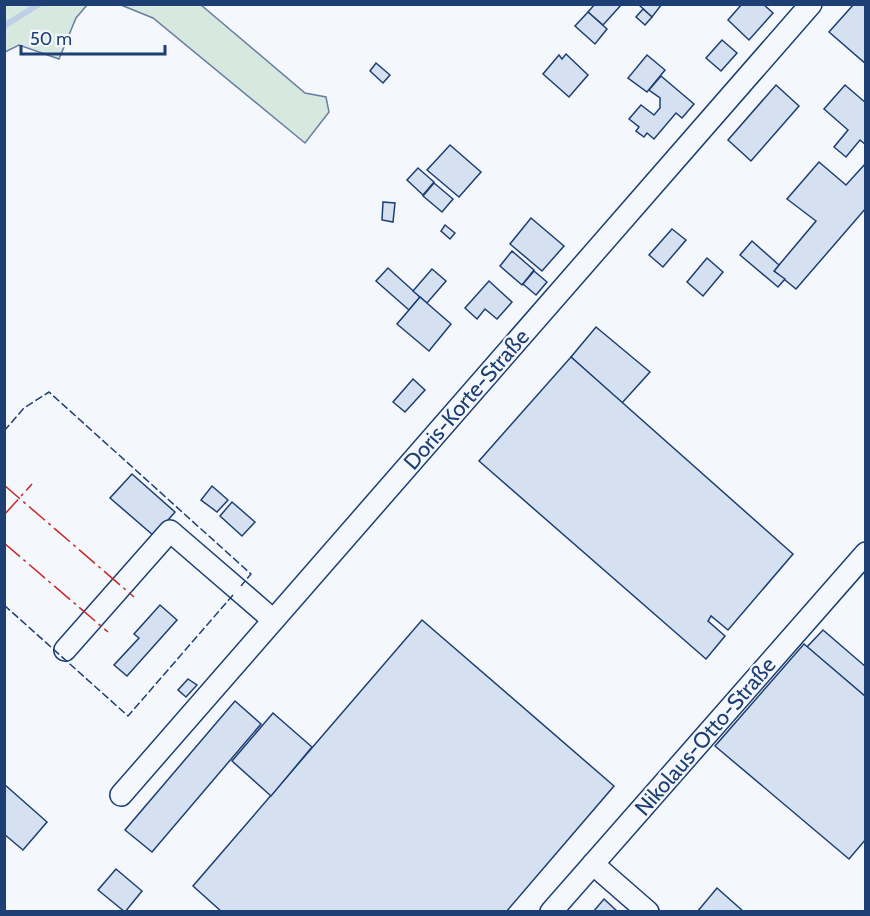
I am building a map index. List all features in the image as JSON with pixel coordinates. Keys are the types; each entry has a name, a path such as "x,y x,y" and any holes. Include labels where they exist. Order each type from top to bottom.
{"street":[{"name":"Doris-Korte-Straße","path":"121,795 272,619 811,4"},
{"path":"65,650 170,531 272,619"},
{"name":"Nikolaus-Otto-Straße","path":"551,912 866,553"},
{"path":"593,864 648,912"}],"shaded area":[{"path":"5,4 87,5 76,18 59,59 19,45 5,52"},
{"path":"121,5 201,5 305,93 326,97 329,112 305,143 153,18"}],"building":[{"path":"595,4 622,4 603,25 588,12"},
{"path":"638,4 662,4 652,17"},
{"path":"742,4 763,4 773,13 749,40 728,20"},
{"path":"854,4 866,4 866,64 829,32"},
{"path":"643,9 652,17 645,25 636,17"},
{"path":"588,12 607,29 595,44 575,26"},
{"path":"722,40 737,53 721,71 706,58"},
{"path":"566,54 588,75 569,97 543,74 559,55 562,59"},
{"path":"647,55 665,70 647,92 628,78"},
{"path":"376,63 390,75 383,83 370,71"},
{"path":"661,76 694,104 682,118 676,113 654,139 647,133 644,137 636,131 639,127 629,119 641,105 654,115 660,108 660,98 649,90"},
{"path":"776,85 799,106 751,161 728,140"},
{"path":"845,85 866,103 866,145 860,140 846,157 834,147 848,130 824,109"},
{"path":"450,145 481,172 459,197 427,170"},
{"path":"819,162 846,185 866,163 866,208 796,289 774,271 816,221 787,199"},
{"path":"418,168 434,182 423,195 407,180"},
{"path":"434,183 453,199 442,212 423,196"},
{"path":"383,202 395,203 393,222 382,220"},
{"path":"531,218 564,246 542,271 510,244"},
{"path":"445,225 455,233 450,239 441,231"},
{"path":"672,229 686,240 663,267 649,255"},
{"path":"752,241 779,265 774,271 785,279 778,287 740,255"},
{"path":"512,251 534,270 522,285 500,266"},
{"path":"707,258 723,272 703,296 687,282"},
{"path":"388,268 420,297 409,310 376,281"},
{"path":"432,269 446,281 427,303 413,291"},
{"path":"534,271 547,282 536,295 523,284"},
{"path":"489,281 512,302 497,319 485,309 477,319 465,308"},
{"path":"420,297 451,324 429,351 397,324"},
{"path":"596,327 650,372 622,403 571,357"},
{"path":"571,357 793,554 728,630 711,616 708,621 725,636 706,659 479,461"},
{"path":"413,379 425,390 405,412 393,402"},
{"path":"132,474 175,512 154,536 110,498"},
{"path":"212,486 228,500 217,512 201,500"},
{"path":"232,502 255,522 242,536 220,516"},
{"path":"160,605 177,620 127,676 114,665 139,638 134,634"},
{"path":"422,620 614,786 506,912 222,912 193,886"},
{"path":"823,630 866,667 866,697 807,647"},
{"path":"804,644 866,697 866,839 849,859 715,746"},
{"path":"188,679 197,685 186,697 178,690"},
{"path":"235,701 261,724 152,852 125,830"},
{"path":"273,713 312,747 271,796 232,761"},
{"path":"4,784 47,822 23,850 4,834"},
{"path":"116,869 142,891 125,912 98,890"},
{"path":"717,888 744,912 697,912"},
{"path":"604,899 618,912 593,912"}],"waterway":[{"path":"4,26 39,4"}],"fence":[{"path":"4,431 24,408 49,392 251,574 241,586"},
{"path":"4,605 128,716 233,595"}],"power":[{"path":"4,515 32,484"},
{"path":"4,485 134,597"},
{"path":"4,543 108,632"}]}
